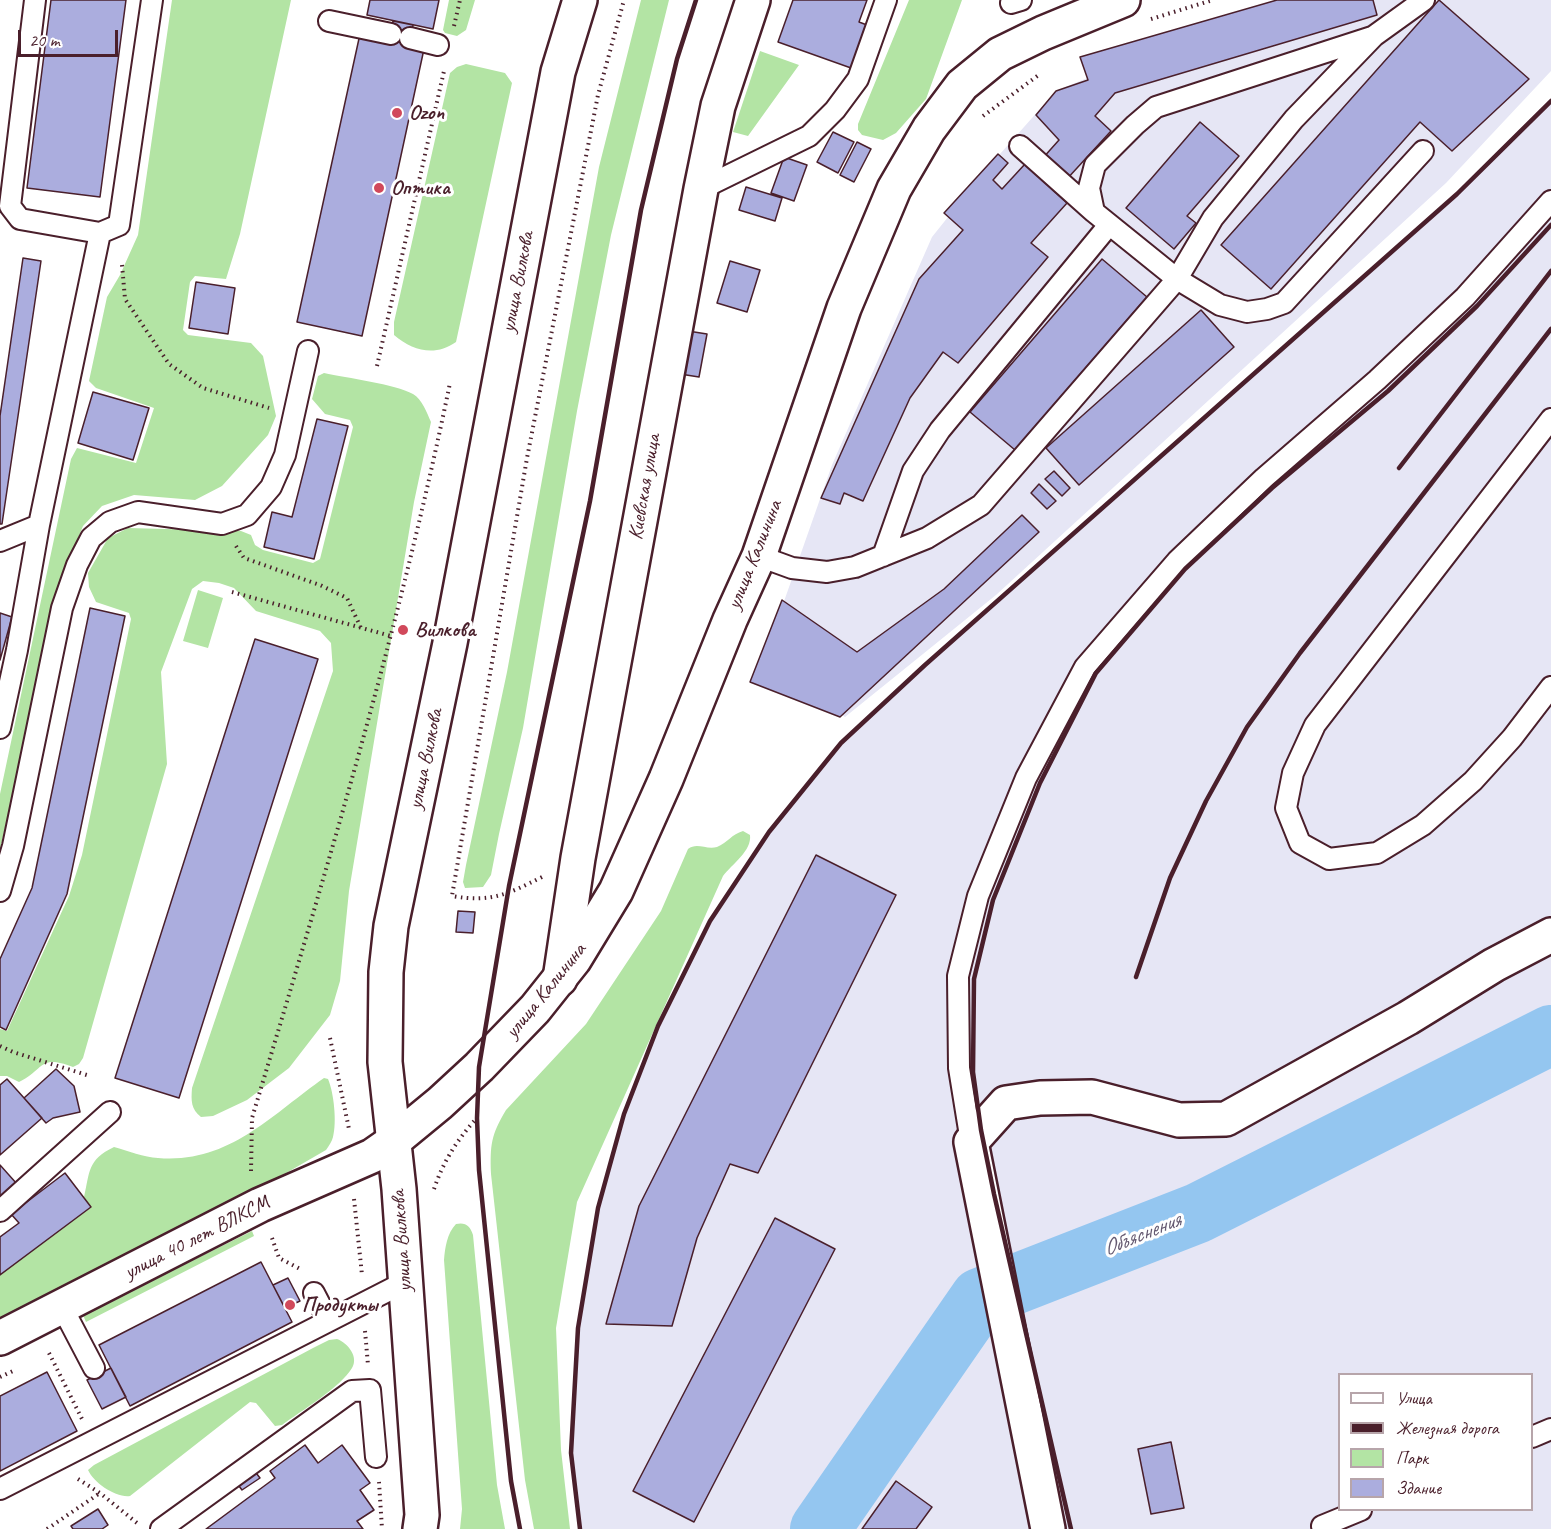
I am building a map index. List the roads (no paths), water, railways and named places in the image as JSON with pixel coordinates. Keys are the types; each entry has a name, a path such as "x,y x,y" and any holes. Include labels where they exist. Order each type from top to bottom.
{"main road":[{"name":"улица Вилкова","path":"420,1529 422,1515 395,1140 385,1062 386,972 391,926 450,643 558,72 580,0"},
{"name":"Киевская улица","path":"560,979 578,858 701,189 718,106 753,0"},
{"name":"улица Калинина","path":"395,1140 440,1103 495,1052 527,1018 574,960 616,891 666,779 730,620 759,556 843,308 894,189 929,129 962,85 1000,54 1043,33 1123,0"},
{"path":"1048,1529 971,1142 1006,1103 1040,1098 1092,1097 1179,1120 1226,1119 1408,1018 1494,965 1551,935"},
{"name":"улица 40 лет ВЛКСМ","path":"0,1338 260,1205 351,1167 395,1140"}],"lane":[{"path":"35,0 10,206 20,219 100,233 119,225 152,0"},
{"path":"701,189 809,136 835,110 858,79 886,0"},
{"path":"759,556 792,568 827,572 855,567 927,538 981,505 1177,279 1213,218 1294,119 1374,36 1424,0"},
{"path":"329,21 391,34"},
{"path":"1094,212 1089,188 1095,165 1135,124 1156,107 1374,36"},
{"path":"410,39 445,39"},
{"path":"1020,146 1109,225 1177,279 1221,304 1247,312 1284,303 1423,151"},
{"path":"971,1142 959,1068 958,976 978,896 1026,778 1085,667 1177,561 1264,478 1377,380 1465,297 1551,201"},
{"path":"883,556 913,471 940,430 1109,225"},
{"path":"0,728 17,650 39,525 100,233"},
{"path":"0,891 13,846 62,608 77,565 91,538 110,522 138,512 222,524 247,515 271,487 285,455 308,351"},
{"path":"1551,419 1315,725 1293,773 1286,808 1300,843 1329,859 1377,853 1424,825 1473,781 1512,738 1551,687"},
{"path":"0,541 39,525"},
{"path":"0,1211 110,1112"},
{"path":"0,1489 405,1282"},
{"path":"314,1293 328,1320"},
{"path":"62,1307 93,1368"},
{"path":"151,1528 352,1391 370,1390 376,1457"},
{"path":"1533,1437 1551,1429"},
{"path":"1322,1526 1356,1511"}],"waterway":[{"name":"Объяснения","path":"820,1529 980,1298 1198,1213 1551,1035"}],"railway":[{"path":"520,1529 511,1481 479,1170 477,1118 479,1067 509,886 590,501 641,210 677,59 696,0"},
{"path":"580,1529 571,1453 578,1328 598,1208 624,1114 658,1026 710,921 769,832 841,743 925,665 1457,194 1551,101"},
{"path":"1071,1529 994,1194 981,1130 973,1072 974,979 993,900 1040,783 1096,673 1185,569 1272,488 1388,391 1477,306 1551,225"},
{"path":"1399,468 1551,271"},
{"path":"1136,977 1170,878 1206,801 1247,727 1300,653 1551,329"}],"place":[{"name":"Ozon","path":"397,113"},
{"name":"Оптика","path":"379,188"},
{"name":"Вилкова","path":"403,630"},
{"name":"Продукты","path":"290,1305"}]}
